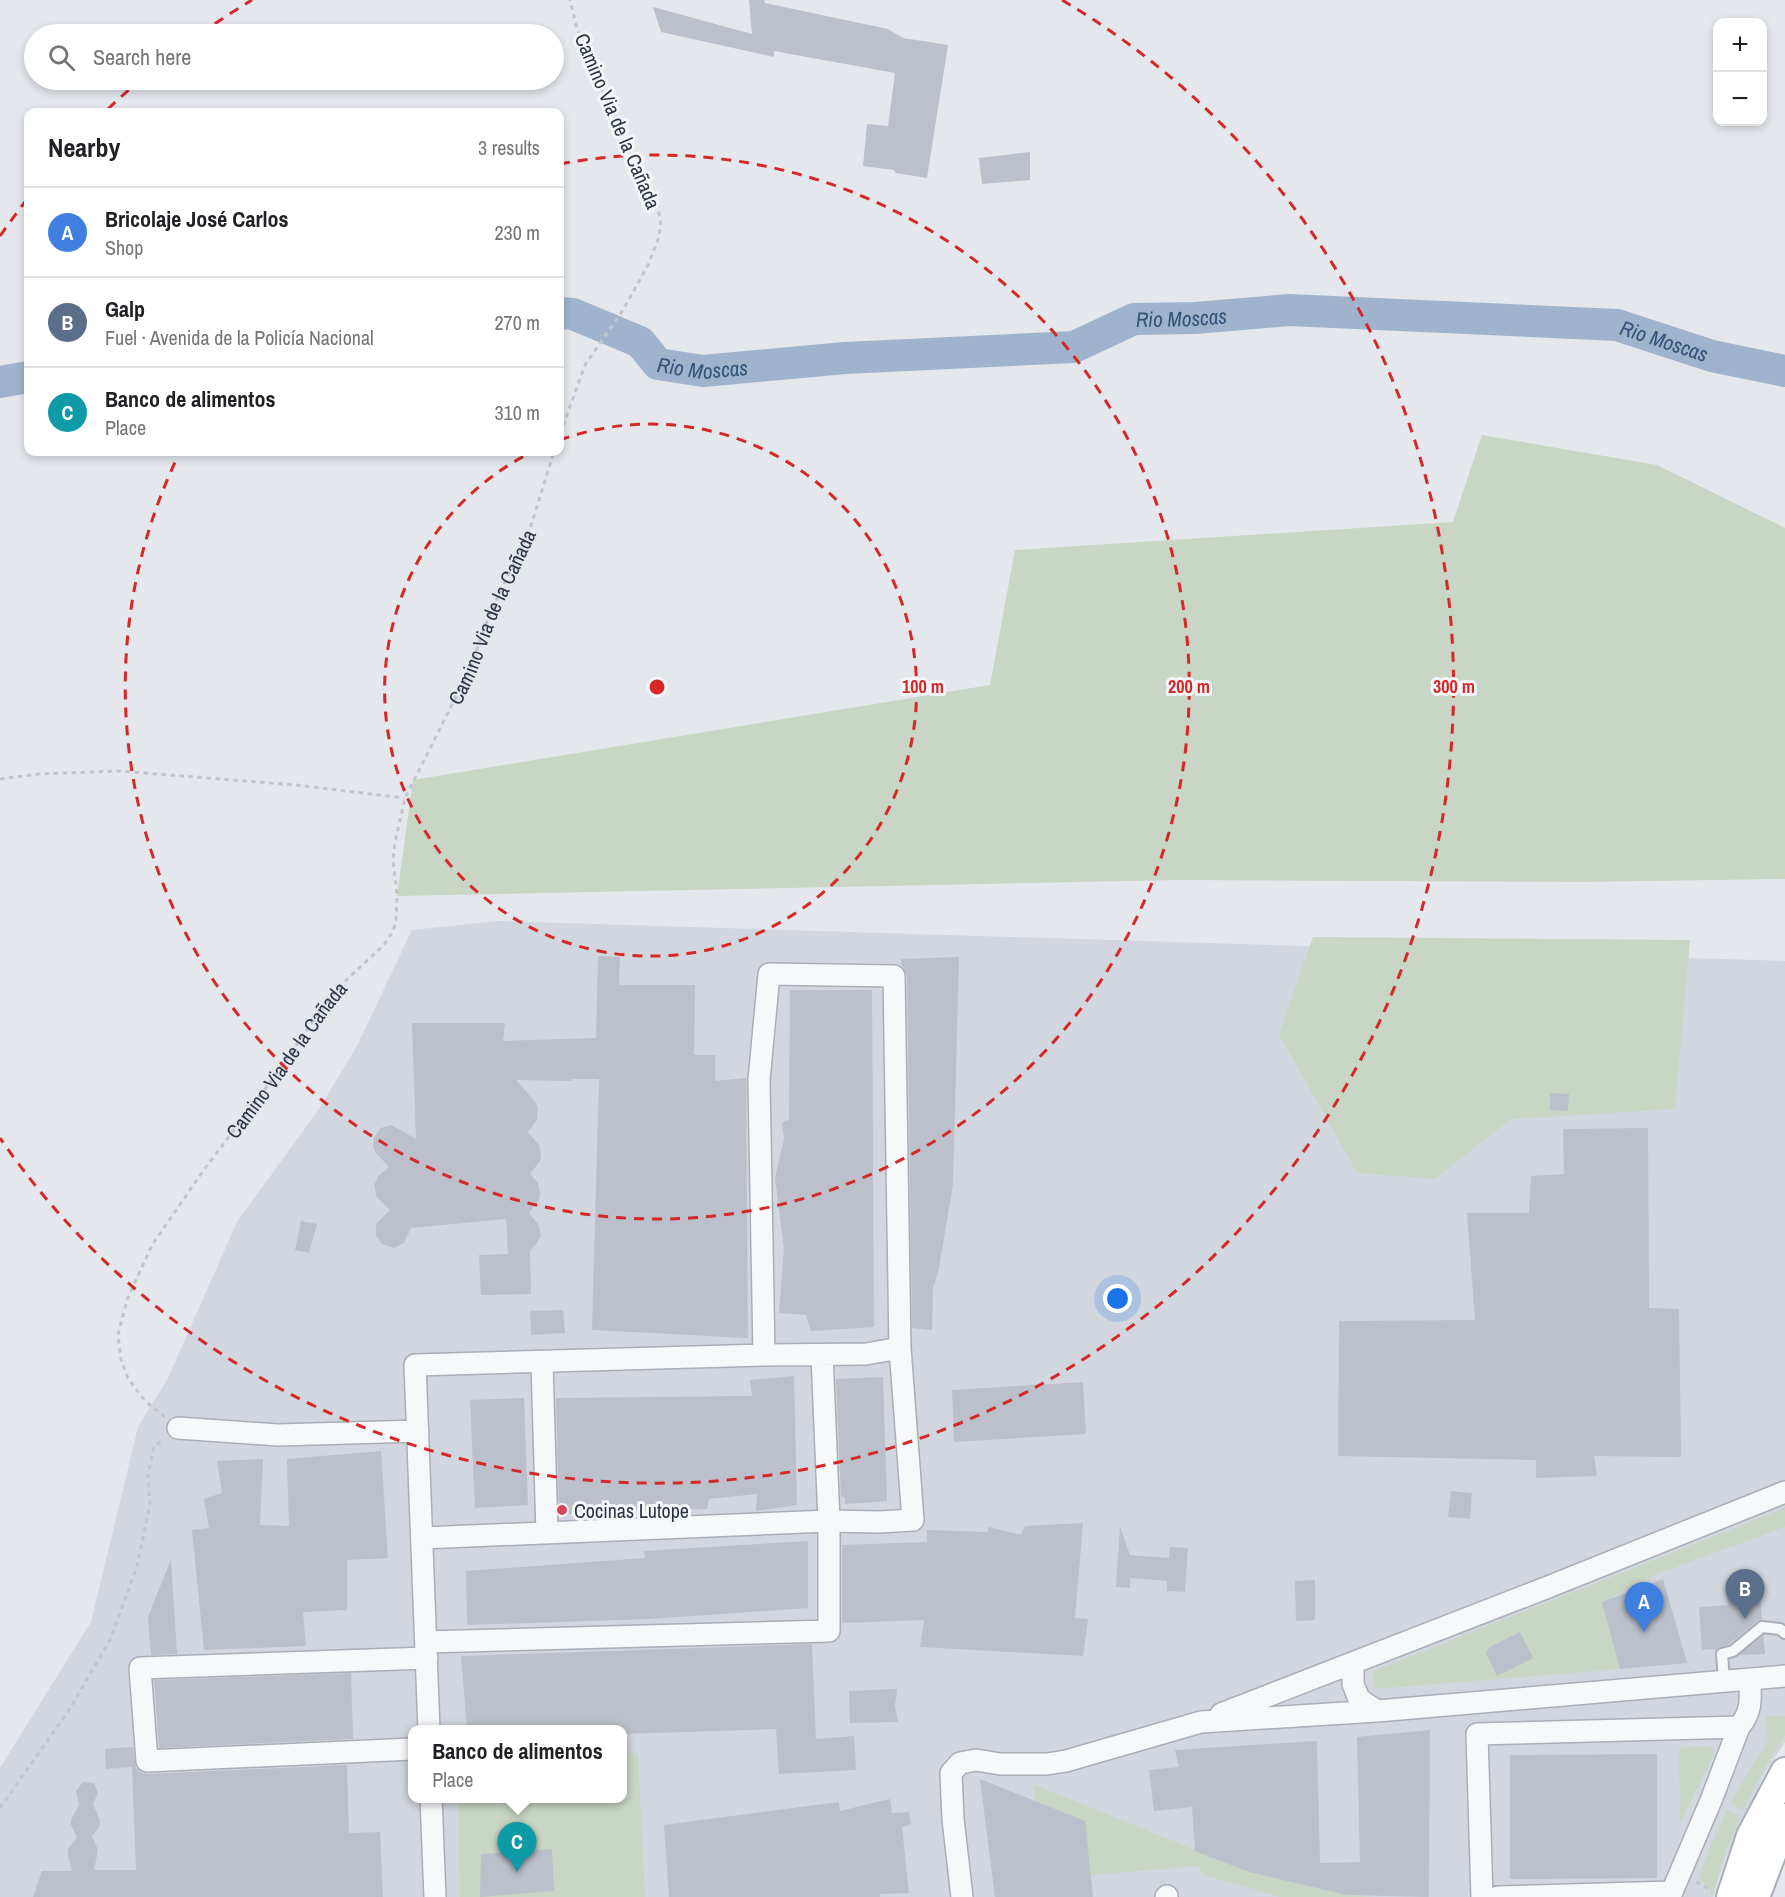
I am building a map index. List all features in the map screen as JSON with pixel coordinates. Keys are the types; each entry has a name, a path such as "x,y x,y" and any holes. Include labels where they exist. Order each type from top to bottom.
{"main road":[{"path":"1731,1897 1751,1836 1785,1772"},
{"path":"1755,1897 1785,1818"}],"street":[{"path":"422,1538 829,1521 913,1520 900,1348 894,976 769,974 759,1080 764,1355"},
{"path":"429,1725 415,1365 866,1354 900,1348"},
{"path":"408,1749 147,1761 140,1668 426,1650 829,1631 829,1521 822,1355"},
{"path":"542,1363 547,1533"},
{"path":"178,1428 278,1435 418,1431"},
{"path":"963,1897 953,1820 951,1773 960,1763 976,1760 1000,1764 1047,1764 1066,1761 1201,1722 1785,1492"},
{"path":"1353,1664 1353,1684 1359,1699 1377,1711"},
{"path":"1201,1722 1377,1711 1785,1676"},
{"path":"1318,1677 1316,1697 1323,1714"},
{"path":"1498,1897 1672,1892 1739,1727 1747,1717 1750,1708 1750,1679"},
{"path":"1482,1897 1477,1734 1739,1727"},
{"path":"431,1803 435,1897"}],"lane":[{"path":"1724,1681 1722,1654 1733,1651 1762,1627 1780,1629 1785,1633"}],"path":[{"name":"Camino Via de la Cañada","path":"564,423 585,365 623,310 648,265 661,225 657,202 627,136 597,81 567,0"},
{"name":"Camino Via de la Cañada","path":"178,1428 145,1401 128,1378 121,1360 118,1335 127,1300 152,1245 191,1187 316,1017 343,983 384,945 393,931 396,921 397,896 393,860 405,798 468,673 501,587 530,529 554,456"},
{"path":"0,779 39,774 119,771 296,785 405,798"},
{"path":"0,1808 69,1710 110,1641 137,1567 150,1504 148,1476 154,1446 178,1428"}],"shaded area":[{"path":"498,921 1785,961 1785,1742 1765,1773 1725,1861 1713,1897 0,1897 0,1768 91,1622 138,1427 168,1378 237,1222 319,1109 357,1046 412,930"}],"green space":[{"path":"1482,435 1657,465 1785,528 1785,879 1585,882 1178,880 397,896 413,780 990,685 1015,550 1453,522"},
{"path":"1313,937 1690,940 1675,1109 1511,1119 1435,1179 1357,1173 1279,1034"},
{"path":"1785,1508 1785,1527 1660,1573 1602,1602 1620,1669 1375,1689 1372,1672"},
{"path":"1766,1716 1785,1716 1785,1735 1763,1771 1743,1811 1730,1803 1768,1740"},
{"path":"1709,1746 1714,1755 1680,1823 1679,1748"},
{"path":"627,1753 638,1753 645,1897 460,1897 458,1803 627,1803"},
{"path":"1033,1784 1249,1872 1347,1895 1372,1897 1281,1897 1204,1875 1199,1866 1091,1875 1036,1801"},
{"path":"1727,1810 1740,1816 1724,1856 1712,1896 1707,1884 1698,1880"}],"building":[{"path":"749,0 764,0 765,3 888,29 903,38 948,45 927,178 863,166 867,124 888,126 895,73 774,51 774,57 661,32 653,7 752,34"},
{"path":"1030,152 1030,180 982,184 979,158"},
{"path":"598,956 620,957 619,985 695,985 694,1055 715,1055 715,1081 746,1078 748,1338 592,1330 599,1079 516,1080 538,1108 537,1120 528,1132 539,1145 541,1155 540,1161 530,1174 538,1183 540,1194 539,1200 529,1213 538,1224 541,1235 530,1250 531,1294 481,1295 479,1255 508,1254 506,1219 411,1228 404,1243 394,1248 382,1244 376,1235 376,1224 390,1210 377,1197 374,1186 378,1176 389,1167 373,1147 374,1137 381,1128 391,1125 416,1139 412,1023 505,1023 503,1041 596,1038"},
{"path":"959,957 953,1184 938,1273 933,1288 932,1330 912,1328 907,976 901,959"},
{"path":"790,990 872,990 874,1327 811,1331 806,1315 779,1313 784,1248 775,1178 784,1139 782,1122 789,1120"},
{"path":"1550,1093 1569,1094 1568,1111 1550,1110"},
{"path":"1648,1128 1649,1308 1679,1309 1681,1457 1594,1456 1597,1476 1536,1478 1536,1460 1338,1456 1339,1321 1475,1320 1467,1213 1529,1213 1531,1176 1564,1174 1563,1129"},
{"path":"301,1221 317,1224 309,1253 295,1250"},
{"path":"563,1310 565,1333 531,1335 530,1311"},
{"path":"794,1376 797,1505 756,1511 757,1494 709,1499 707,1509 559,1514 556,1398 752,1396 750,1380"},
{"path":"883,1377 887,1501 845,1504 845,1498 841,1496 836,1379"},
{"path":"1083,1382 1086,1434 954,1442 952,1390"},
{"path":"524,1398 528,1505 475,1508 470,1400"},
{"path":"381,1451 388,1558 347,1560 347,1610 303,1612 306,1646 204,1650 192,1530 209,1528 204,1499 222,1493 217,1461 263,1459 260,1525 289,1526 287,1459"},
{"path":"1451,1491 1472,1493 1470,1519 1448,1517"},
{"path":"1083,1523 1075,1618 1088,1619 1083,1656 920,1647 924,1620 842,1623 842,1545 927,1542 927,1530 987,1532 989,1527 1021,1535 1025,1526"},
{"path":"1120,1526 1130,1555 1169,1558 1170,1547 1188,1548 1185,1592 1167,1591 1167,1581 1130,1578 1130,1588 1116,1587"},
{"path":"808,1541 808,1608 649,1619 467,1625 466,1571 645,1558 644,1551"},
{"path":"171,1559 177,1654 151,1655 148,1617"},
{"path":"1663,1579 1687,1663 1620,1669 1602,1602"},
{"path":"1759,1579 1762,1620 1757,1621 1729,1644 1717,1649 1702,1650 1699,1607 1728,1605 1726,1582"},
{"path":"1315,1580 1315,1620 1296,1621 1295,1581"},
{"path":"1520,1632 1533,1658 1497,1676 1486,1653 1490,1647"},
{"path":"1763,1636 1765,1654 1739,1655"},
{"path":"812,1644 816,1739 854,1736 856,1770 779,1774 776,1729 627,1734 627,1725 467,1725 461,1656"},
{"path":"351,1673 353,1739 159,1748 154,1680"},
{"path":"897,1689 895,1706 898,1722 850,1723 849,1691"},
{"path":"1430,1730 1429,1897 1347,1895 1249,1872 1195,1851 1192,1807 1154,1811 1149,1770 1179,1767 1175,1750 1317,1741 1320,1863 1360,1862 1357,1737"},
{"path":"133,1747 136,1768 147,1774 347,1765 349,1833 380,1832 383,1897 33,1897 42,1871 72,1871 68,1849 77,1837 71,1820 79,1805 76,1791 83,1782 94,1783 98,1793 93,1804 100,1821 98,1829 92,1836 98,1850 94,1870 136,1870 132,1767 106,1769 105,1749"},
{"path":"1657,1754 1657,1878 1510,1879 1510,1755"},
{"path":"980,1779 1085,1821 1093,1897 995,1897"},
{"path":"890,1799 892,1813 909,1812 911,1825 902,1827 909,1893 880,1894 880,1897 669,1897 664,1825 839,1802 840,1811"},
{"path":"552,1849 554,1891 480,1897 481,1854"}],"waterway":[{"name":"Rio Moscas","path":"564,313 573,314 640,342 658,364 703,371 845,358 1074,347 1134,319 1195,318 1289,310 1617,325 1712,356 1785,371"},
{"name":"Rio Moscas","path":"0,382 24,378"}],"place":[{"name":"Cocinas Lutope","path":"562,1510"},
{"name":"Galp","path":"1745,1619"},
{"name":"Bricolaje José Carlos","path":"1644,1632"},
{"name":"Banco de alimentos","path":"517,1872"}]}
